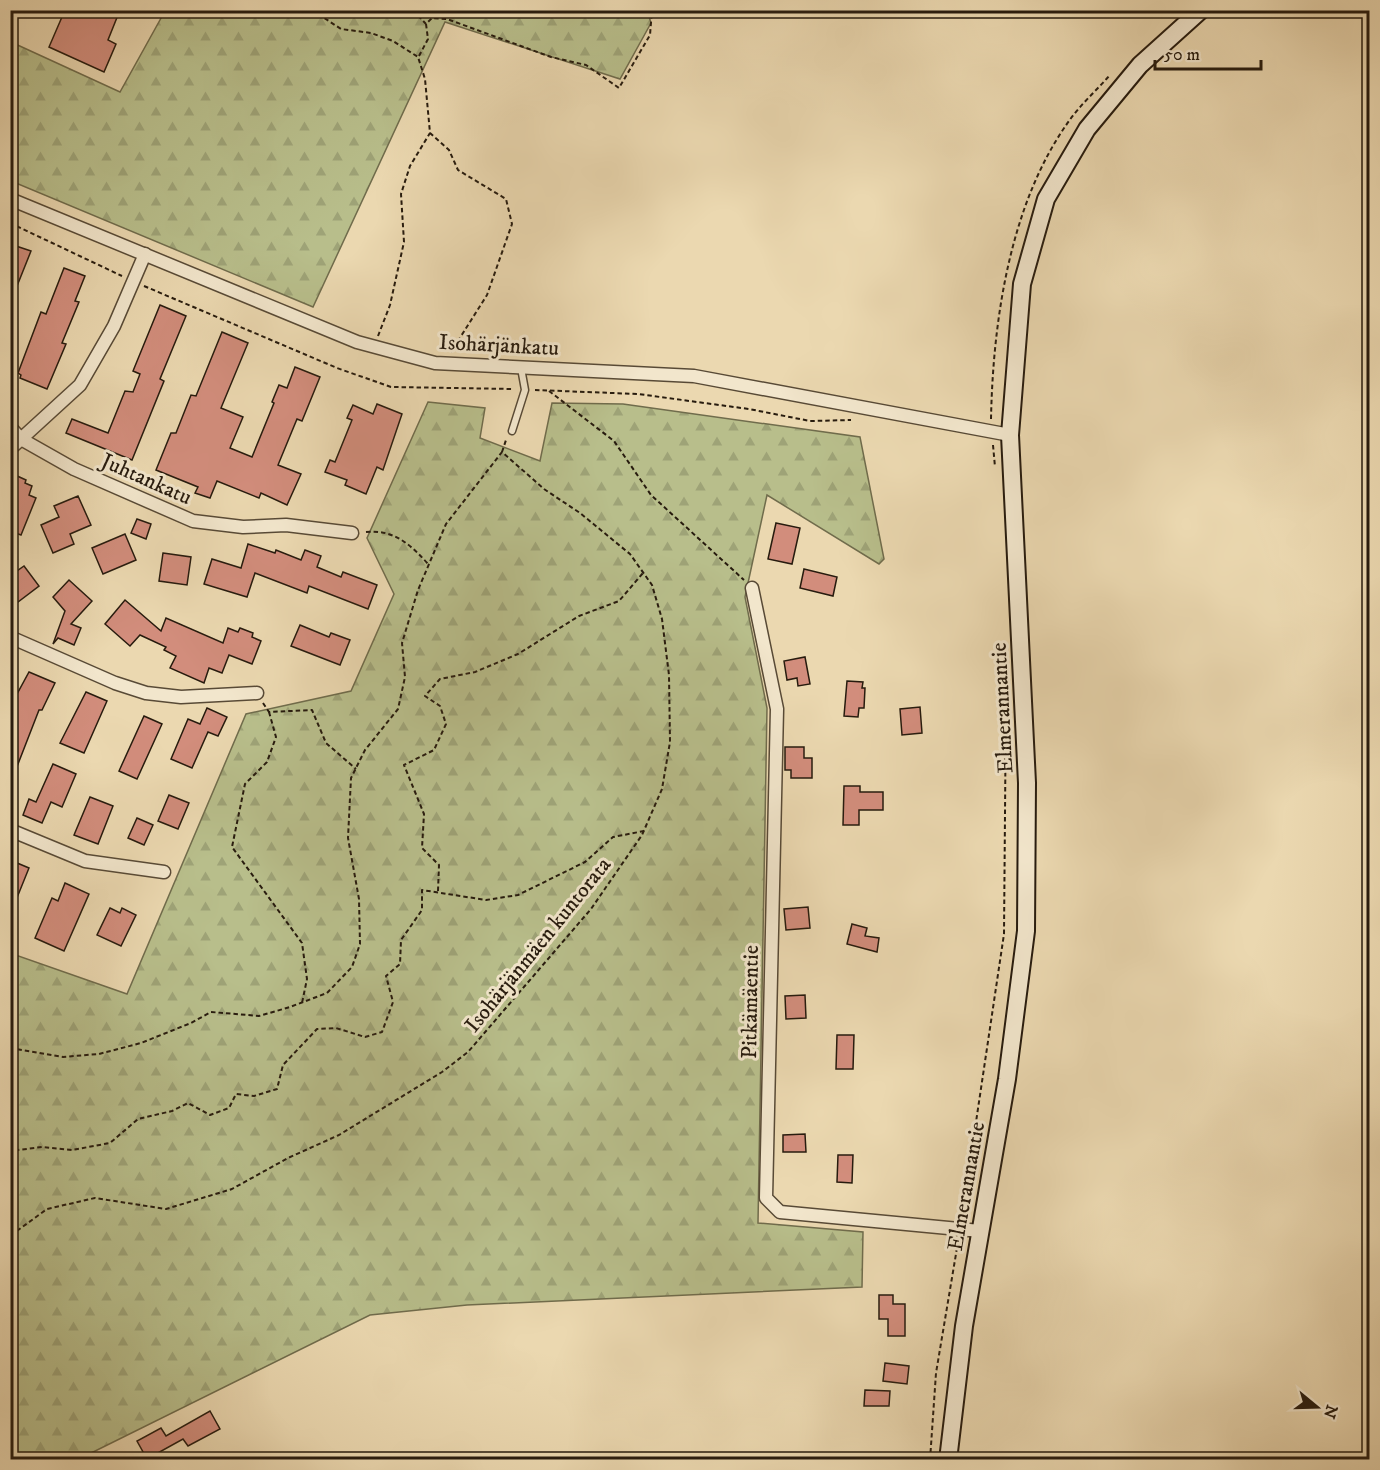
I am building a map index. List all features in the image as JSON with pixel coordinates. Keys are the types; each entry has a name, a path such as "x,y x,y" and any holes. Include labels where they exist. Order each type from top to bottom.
{"street":[{"name":"Elmerannantie","path":"948,1460 964,1326 1007,1079 1026,931 1027,783 1010,435 1022,284 1046,199 1087,129 1140,65 1201,10"},
{"name":"Isohärjänkatu","path":"10,199 374,348 435,363 694,376 1010,435"},
{"path":"10,449 80,385 114,326 146,254"},
{"name":"Juhtankatu","path":"10,427 21,439 74,469 193,521 243,527 286,525 352,533"},
{"name":"Pitkämäentie","path":"752,588 777,709 766,1198 780,1212 980,1231"},
{"path":"10,637 115,683 146,693 181,697 257,693"},
{"path":"10,830 85,861 164,872"}],"lane":[{"path":"512,431 525,390 521,366"}],"path":[{"path":"312,10 341,28 371,33 393,41 418,57 425,79 430,133 410,166 401,194 404,242 390,305 374,348"},
{"path":"413,10 426,24 428,39 418,57"},
{"path":"426,24 432,18 447,19 478,29 551,57 586,65 619,88 650,35 652,10"},
{"path":"996,477 990,432 1004,281 1030,191 1069,121 1113,72"},
{"path":"430,133 449,150 458,170 506,199 512,224 486,295 453,344 447,363"},
{"path":"10,223 134,282 337,368 391,387 638,394 749,409 810,421 859,422"},
{"path":"549,391 614,441 651,495 752,588"},
{"path":"10,1048 63,1057 99,1054 141,1043 191,1023 211,1012 259,1016 302,1003 327,993 352,967 360,944 359,899 348,837 351,778 365,750 398,709 405,676 402,643 446,524 502,452 512,431"},
{"name":"Isohärjänmäen kuntorata","path":"10,1236 48,1209 95,1198 166,1209 232,1189 288,1158 339,1135 442,1072 468,1052 591,909 644,831 662,789 670,742 669,675 662,618 652,585 630,554 580,513 544,489 502,452"},
{"path":"352,533 379,531 408,541 429,565"},
{"path":"438,891 439,865 422,848 424,814 404,765 434,750 446,724 440,706 425,696 440,679 475,672 518,654 579,616 619,601 643,573"},
{"path":"930,1460 936,1373 961,1228 1004,934 1006,689"},
{"path":"257,693 269,712 276,737 267,762 245,784 232,847 302,942 307,980 302,1003"},
{"path":"269,712 312,710 326,743 356,769"},
{"path":"10,1157 18,1150 72,1150 110,1143 138,1119 172,1111 189,1103 210,1115 229,1108 236,1094 254,1096 277,1089 283,1065 317,1029 336,1028 365,1037 382,1032 393,1002 386,976 400,964 401,940 422,910 422,890 486,900 518,895 585,862 613,837 644,831"}],"green space":[{"path":"647,10 651,23 620,79 445,22 313,307 11,181 11,42 120,92 165,11"},
{"path":"428,402 485,408 480,438 540,461 552,403 623,404 860,437 884,559 879,564 767,495 745,597 767,708 758,1223 863,1232 862,1287 467,1305 370,1315 85,1456 85,1459 11,1459 10,953 127,994 246,714 351,691 394,594 367,538"}],"building":[{"path":"65,10 120,10 108,40 116,44 104,72 49,47"},
{"path":"10,244 31,251 11,301 10,301"},
{"path":"64,268 85,276 75,301 79,302 62,343 66,344 47,389 20,378 21,375 18,373 41,312 46,314"},
{"path":"160,305 186,316 160,379 164,381 132,460 66,433 72,419 108,433 125,391 133,392 140,374 133,371"},
{"path":"222,332 248,343 221,408 243,417 230,448 252,457 279,385 287,388 295,367 320,377 302,421 297,419 278,465 301,474 287,505 261,493 259,498 217,481 210,498 195,493 198,487 156,470 171,433 176,433 191,395 196,396"},
{"path":"377,404 402,414 383,470 377,467 366,494 345,485 347,480 325,472 330,460 335,462 352,420 347,418 353,405 373,414"},
{"path":"15,475 32,486 29,495 36,498 21,535 10,531 10,488"},
{"path":"78,496 91,525 70,534 74,544 53,553 41,525 59,517 54,506"},
{"path":"137,519 151,524 146,539 131,533"},
{"path":"776,523 800,528 792,564 768,559"},
{"path":"125,534 136,560 103,574 92,548"},
{"path":"248,544 275,553 276,550 301,560 305,550 321,556 317,567 341,577 343,572 377,585 368,609 309,586 307,593 255,573 247,597 204,584 212,559 241,568"},
{"path":"163,553 191,557 187,585 159,581"},
{"path":"24,566 39,586 18,602 10,593 10,576"},
{"path":"804,569 837,577 833,596 800,588"},
{"path":"69,580 92,601 71,624 81,628 74,645 58,638 53,644 65,611 53,597"},
{"path":"125,600 161,631 166,618 223,643 228,628 238,632 240,628 253,633 252,637 261,641 252,664 229,655 222,673 209,668 204,683 170,668 176,656 164,650 166,647 140,635 130,646 105,624"},
{"path":"300,625 329,637 331,633 350,640 340,665 291,646"},
{"path":"805,657 810,684 798,686 797,678 787,680 784,661"},
{"path":"29,672 55,683 42,710 39,710 11,782 10,707"},
{"path":"847,681 863,682 862,688 865,688 864,708 859,708 858,717 844,716"},
{"path":"86,692 107,701 84,753 60,743"},
{"path":"920,707 922,733 902,735 900,709"},
{"path":"207,708 227,717 218,736 208,732 192,768 171,759 188,719 200,724"},
{"path":"144,716 162,724 137,779 119,771"},
{"path":"785,747 804,747 804,758 812,758 812,778 791,778 791,770 785,770"},
{"path":"53,764 76,774 62,807 51,802 42,823 23,815 29,799 36,802"},
{"path":"844,786 860,786 860,792 883,792 883,810 859,810 859,825 843,825"},
{"path":"169,795 189,803 178,829 158,821"},
{"path":"90,797 113,806 98,844 74,835"},
{"path":"137,818 153,825 144,845 128,838"},
{"path":"10,860 29,868 10,915"},
{"path":"65,883 89,894 64,951 35,938 52,898 58,901"},
{"path":"808,907 810,928 786,930 784,909"},
{"path":"110,908 120,913 122,908 136,915 121,946 97,935"},
{"path":"852,924 867,928 865,936 879,938 877,952 847,944"},
{"path":"805,995 806,1018 786,1019 785,996"},
{"path":"837,1035 854,1035 853,1069 836,1069"},
{"path":"805,1134 806,1152 783,1152 783,1135"},
{"path":"838,1155 853,1155 852,1183 837,1182"},
{"path":"879,1295 893,1295 893,1304 905,1304 905,1336 888,1336 888,1319 879,1319"},
{"path":"885,1363 909,1366 907,1384 883,1381"},
{"path":"865,1390 890,1391 889,1406 864,1406"},
{"path":"210,1411 220,1429 188,1446 183,1439 147,1459 137,1441 161,1428 166,1436"}]}
